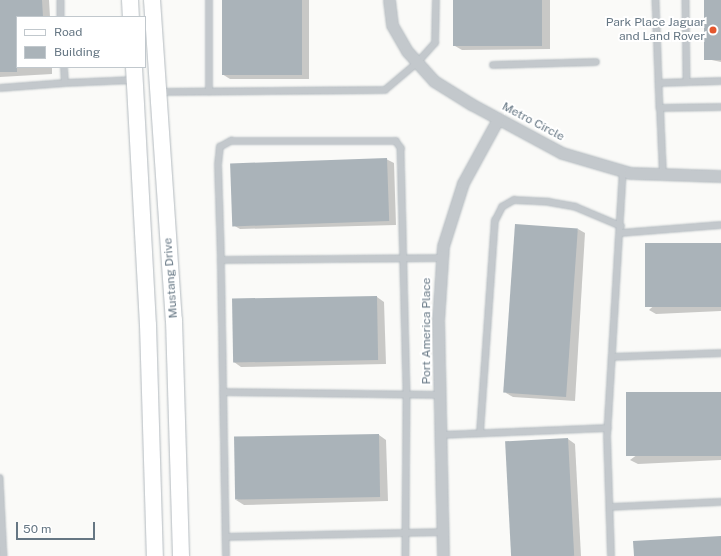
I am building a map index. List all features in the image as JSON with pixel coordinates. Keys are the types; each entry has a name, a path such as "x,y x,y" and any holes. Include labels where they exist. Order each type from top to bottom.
{"main road":[{"path":"130,0 131,16"},
{"name":"Mustang Drive","path":"152,0 174,320 181,556"},
{"name":"Mustang Drive","path":"134,73 148,325 155,556"}],"street":[{"name":"Metro Circle","path":"389,0 392,25 407,51 434,81 498,119 562,153 623,171 663,176 721,176"},
{"name":"Port America Place","path":"443,556 438,320 442,258 449,220 463,183 498,119"}],"lane":[{"path":"60,0 61,16"},
{"path":"209,0 209,92"},
{"path":"159,92 386,90 417,63 434,43 436,0"},
{"path":"656,0 663,176"},
{"path":"686,0 687,82"},
{"path":"493,65 596,62"},
{"path":"64,68 65,83"},
{"path":"0,88 65,83 134,73"},
{"path":"659,83 721,81"},
{"path":"660,108 721,107"},
{"path":"226,556 218,165 220,147 231,141 396,142 401,148 406,394 406,556"},
{"path":"611,556 608,428 623,171"},
{"path":"480,433 495,221 502,207 514,200 549,202 576,206 620,226"},
{"path":"620,233 721,225"},
{"path":"221,260 442,258"},
{"path":"613,357 721,353"},
{"path":"223,392 440,395"},
{"path":"441,435 608,428"},
{"path":"0,478 4,556"},
{"path":"610,507 721,502"},
{"path":"226,537 443,532"}],"building":[{"path":"0,0 42,0 43,16 16,16 17,72 0,72"},
{"path":"222,0 302,0 302,75 222,75"},
{"path":"453,0 542,0 542,46 453,46"},
{"name":"Park Place Jaguar and Land Rover","path":"704,0 721,0 721,60 704,60"},
{"path":"387,158 389,221 232,226 230,163"},
{"path":"515,224 578,228 566,397 503,393"},
{"path":"645,243 721,243 721,307 645,307"},
{"path":"377,296 378,360 233,363 232,299"},
{"path":"626,392 721,392 721,456 626,456"},
{"path":"379,434 380,497 235,500 234,437"},
{"path":"568,438 574,556 511,556 505,441"},
{"path":"721,536 721,556 634,556 633,541"}],"place":[{"name":"Park Place Jaguar and Land Rover","path":"713,30"}]}
